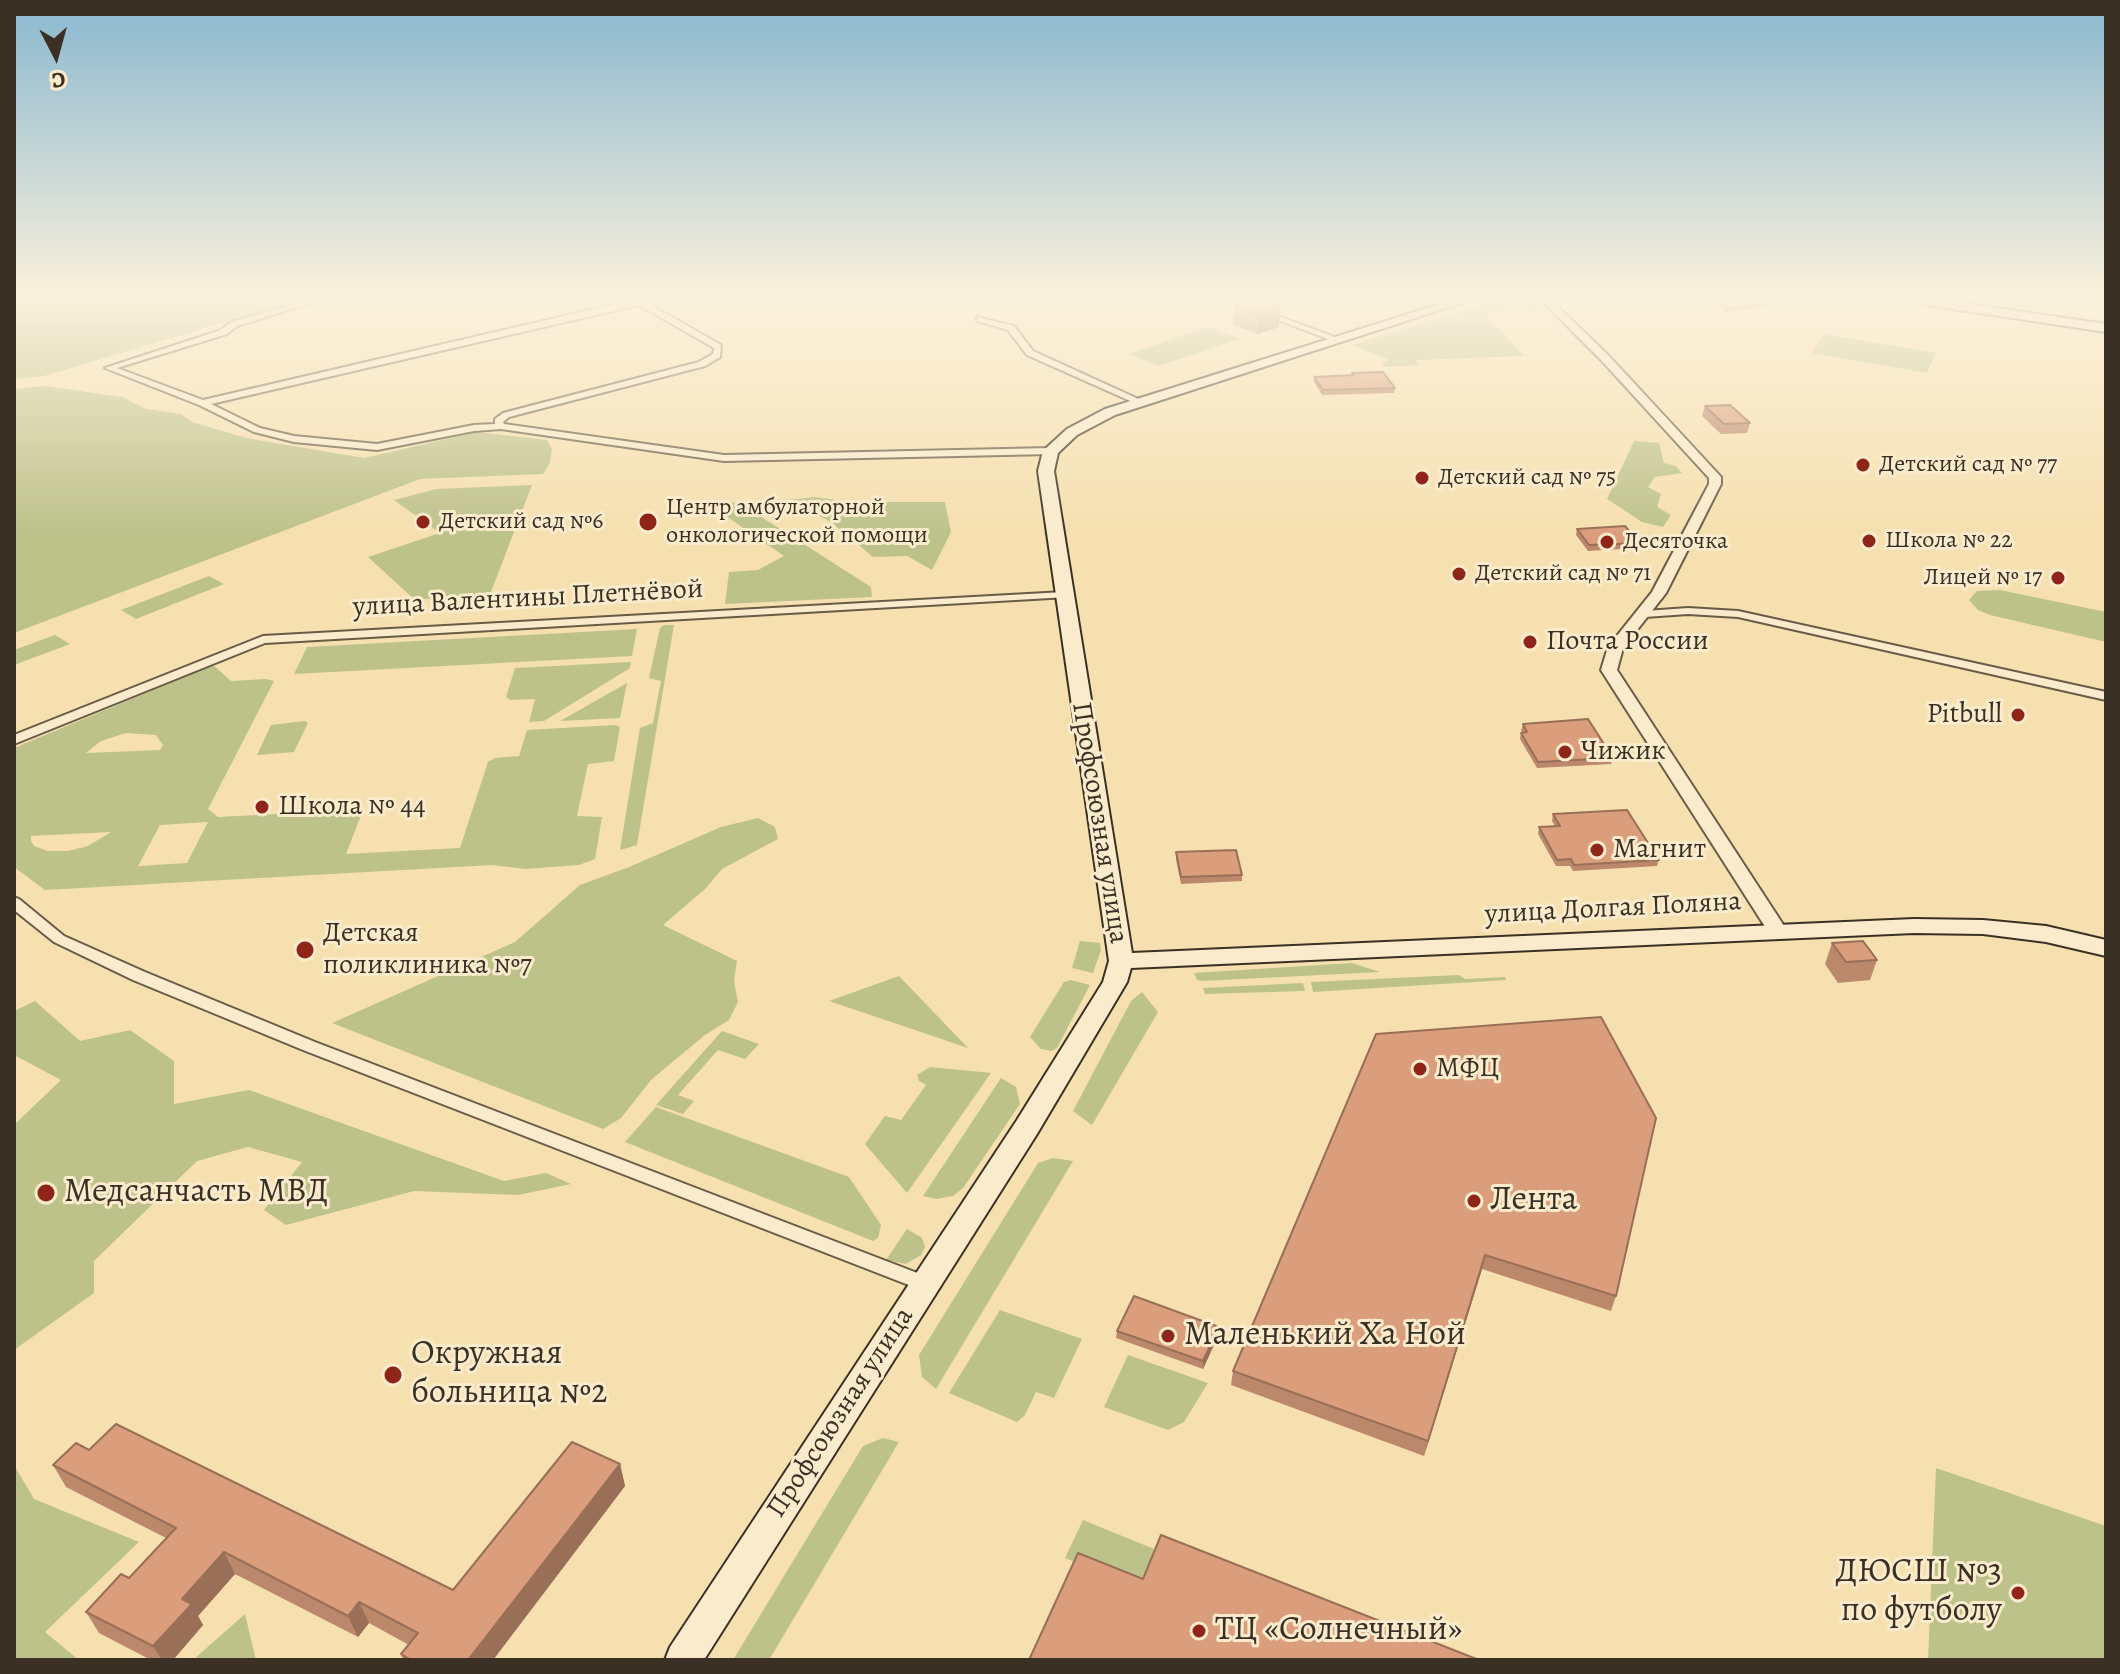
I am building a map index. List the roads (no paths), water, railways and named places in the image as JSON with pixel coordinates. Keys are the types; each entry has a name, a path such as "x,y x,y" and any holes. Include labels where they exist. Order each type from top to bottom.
{"main road":[{"path":"1051,451 1072,432 1110,412 1214,378"},
{"name":"Профсоюзная улица","path":"683,1660 1027,1127 1115,982 1121,961 1046,471 1051,451"},
{"name":"улица Долгая Поляна","path":"1121,961 1914,926 1983,927 2046,934 2106,948"}],"street":[{"path":"136,378 277,436 366,447 501,426 685,455 724,458 1051,451"},
{"path":"202,403 309,378"},
{"path":"501,426 498,421 506,415 648,378"},
{"path":"1086,378 1140,402"},
{"path":"1624,378 1715,477 1715,484 1645,614 1616,647 1609,670 1778,932"},
{"name":"улица Валентины Плетнёвой","path":"14,740 263,640 1064,595"},
{"path":"1645,614 1688,611 1738,614 2106,696"},
{"path":"14,902 59,939 139,976 321,1051 926,1284"}],"place":[{"name":"Детский сад № 77","path":"1863,465"},
{"name":"Детский сад № 75","path":"1422,478"},
{"name":"Детский сад №6","path":"423,522"},
{"name":"Центр амбулаторной онкологической помощи","path":"648,522"},
{"name":"Школа № 22","path":"1869,541"},
{"name":"Десяточка","path":"1607,542"},
{"name":"Детский сад № 71","path":"1459,574"},
{"name":"Лицей № 17","path":"2058,578"},
{"name":"Почта России","path":"1530,642"},
{"name":"Pitbull","path":"2018,715"},
{"name":"Чижик","path":"1565,752"},
{"name":"Школа № 44","path":"262,807"},
{"name":"Магнит","path":"1597,850"},
{"name":"Детская поликлиника №7","path":"305,950"},
{"name":"МФЦ","path":"1420,1069"},
{"name":"Медсанчасть МВД","path":"46,1193"},
{"name":"Лента","path":"1474,1201"},
{"name":"Маленький Ха Ной","path":"1168,1336"},
{"name":"Окружная больница №2","path":"393,1375"},
{"name":"ДЮСШ №3 по футболу","path":"2018,1593"},
{"name":"ТЦ «Солнечный»","path":"1199,1631"}]}
